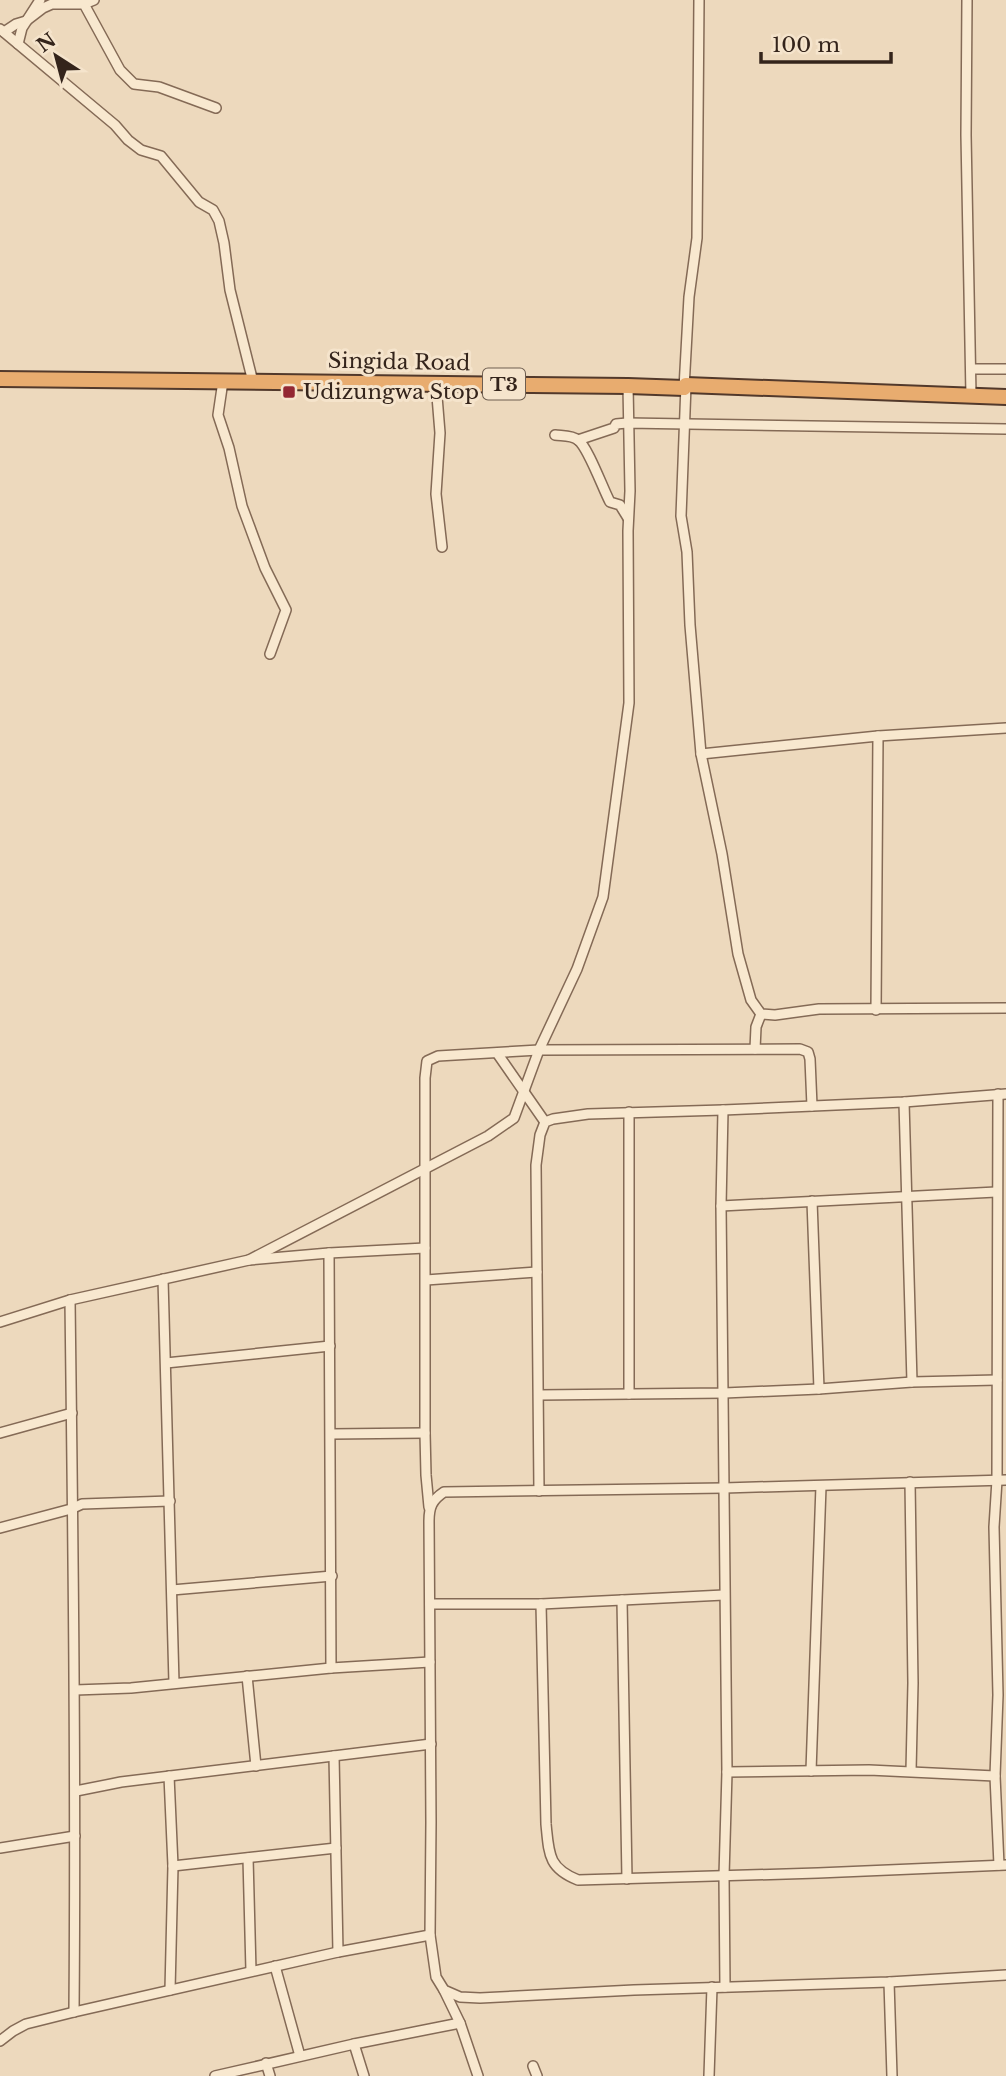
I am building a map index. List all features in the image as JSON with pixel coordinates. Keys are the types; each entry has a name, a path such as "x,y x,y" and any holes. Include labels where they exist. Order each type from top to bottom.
{"highway":[{"name":"Singida Road","path":"0,379 685,386 1006,397"}],"street":[{"path":"18,44 22,28 40,0"},
{"path":"94,0 84,4 52,4 26,21 2,30 115,125 128,140 141,150 161,156 199,202 212,210 219,221 225,243 230,290 253,382"},
{"path":"699,0 696,238 685,386 686,423 681,516 687,552 691,650 701,754 722,854 738,954 751,1000 761,1014"},
{"path":"967,0 966,135 971,395"},
{"path":"84,4 120,70 134,84 159,87 216,108"},
{"path":"971,369 1006,369"},
{"path":"223,381 218,415 229,448 242,506 265,568 286,610 270,654"},
{"path":"436,384 440,433 436,494 442,547"},
{"path":"249,1260 425,1170 514,1118 539,1050 577,969 603,897 629,703 628,386"},
{"path":"555,435 578,440 614,428 616,424 686,423 1006,429"},
{"path":"578,440 610,502 620,505 629,519"},
{"path":"701,754 878,736 1006,728"},
{"path":"876,1010 878,736"},
{"path":"761,1014 775,1015 819,1009 1006,1009"},
{"path":"755,1049 756,1027 761,1014"},
{"path":"478,2076 460,2023 436,1977 429,1935 430,1604 425,1433 427,1061 438,1056 539,1050 800,1049 808,1052 812,1106"},
{"path":"497,1053 544,1122"},
{"path":"541,1604 546,1824 552,1860 563,1874 578,1880 627,1879 1003,1865 995,1776 998,1695 994,1527 1001,1480 997,1380 996,1192 1002,1094 904,1102 588,1114 544,1122"},
{"path":"904,1102 912,1382"},
{"path":"723,1110 721,1206 727,1772 725,1987"},
{"path":"629,1112 629,1394"},
{"path":"539,1491 536,1165 544,1122"},
{"path":"721,1206 996,1192"},
{"path":"812,1201 819,1390"},
{"path":"0,1322 70,1300 249,1260 329,1252 425,1248"},
{"path":"329,1252 331,1668"},
{"path":"426,1280 537,1272"},
{"path":"163,1279 174,1683"},
{"path":"70,1300 76,1791 74,2012"},
{"path":"166,1363 330,1346"},
{"path":"539,1395 724,1394 912,1382 997,1380"},
{"path":"0,1433 72,1413"},
{"path":"331,1434 425,1433"},
{"path":"429,1507 444,1492 821,1486 1001,1480"},
{"path":"910,1482 913,1683 911,1771"},
{"path":"811,1771 821,1486"},
{"path":"0,1528 82,1504 170,1501"},
{"path":"172,1590 332,1576"},
{"path":"430,1604 541,1604 724,1595"},
{"path":"622,1600 627,1879"},
{"path":"75,1690 131,1688 331,1668 430,1662"},
{"path":"247,1676 257,1766"},
{"path":"76,1791 121,1782 431,1744"},
{"path":"334,1756 338,1952"},
{"path":"727,1772 911,1771 995,1776"},
{"path":"169,1776 173,1866 170,1990"},
{"path":"0,1848 75,1836"},
{"path":"173,1866 336,1848"},
{"path":"248,1858 251,1971"},
{"path":"0,2041 26,2024 74,2012 338,1952 429,1935"},
{"path":"275,1966 300,2056"},
{"path":"444,1990 460,1997 480,1998 1006,1975"},
{"path":"889,1982 892,2076"},
{"path":"709,2076 712,1987"},
{"path":"215,2076 265,2063 460,2023"},
{"path":"354,2044 364,2076"},
{"path":"265,2063 270,2076"}],"place":[{"name":"Udizungwa Stop","path":"289,392"}]}
